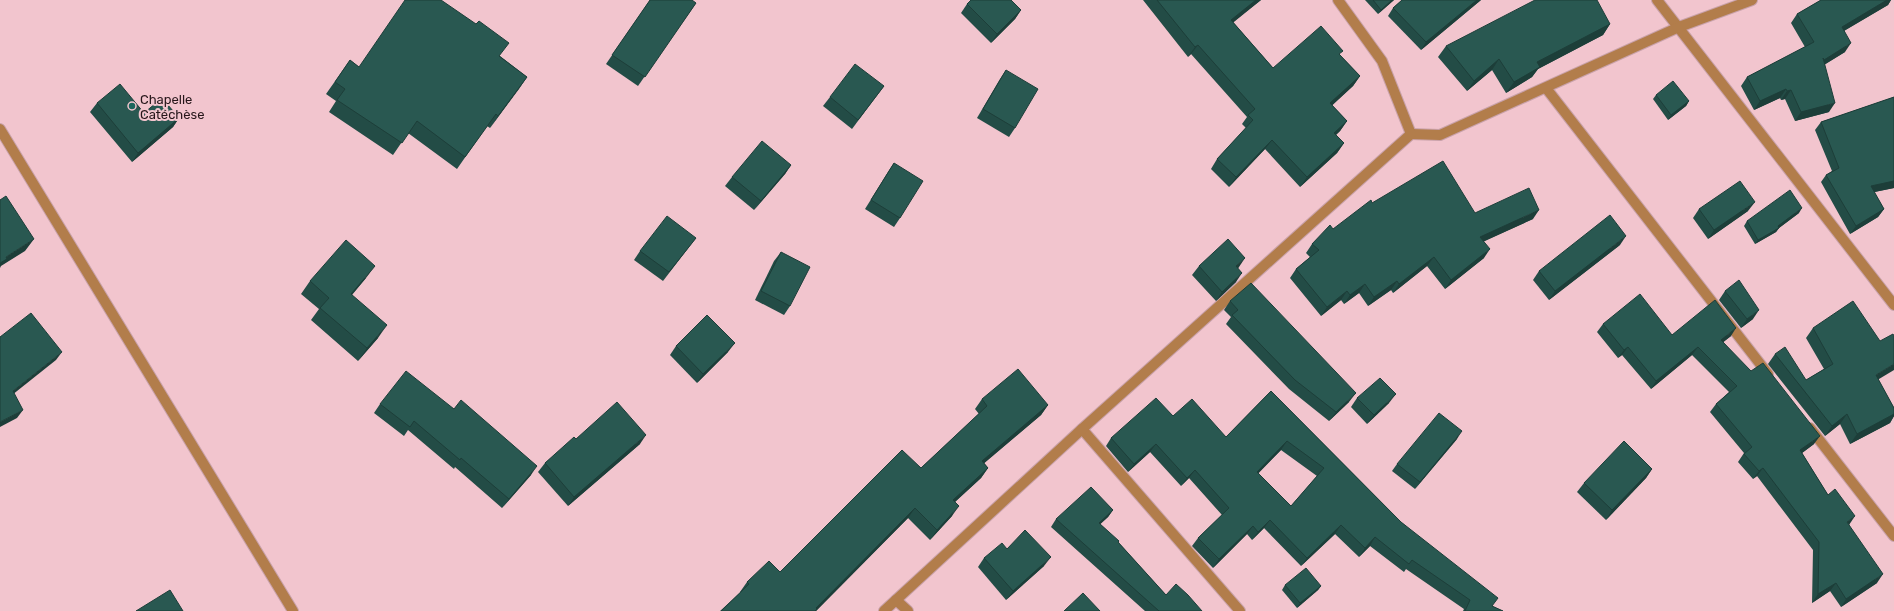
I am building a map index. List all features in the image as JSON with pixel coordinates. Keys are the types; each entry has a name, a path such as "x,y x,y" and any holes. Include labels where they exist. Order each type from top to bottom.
{"street":[{"path":"1338,0 1382,61 1411,134"},
{"path":"1657,0 1894,305"},
{"path":"884,611 1082,429 1411,134 1440,135 1679,27 1752,0"},
{"path":"1546,88 1776,385"},
{"path":"0,129 294,611"},
{"path":"1806,422 1894,536"},
{"path":"1082,429 1240,611"},
{"path":"896,600 908,611"}],"building":[{"path":"405,0 441,0 476,24 479,21 509,43 499,56 527,77 498,116 496,114 465,157 417,121 402,143 337,100 345,89 335,82 350,60 359,67"},
{"path":"650,0 692,0 696,3 645,77 612,55"},
{"path":"971,0 1011,0 1021,10 997,34 967,4"},
{"path":"1157,0 1256,0 1231,20 1273,68 1321,26 1343,51 1339,54 1360,76 1330,103 1347,121 1334,133 1344,143 1307,177 1272,140 1236,177 1217,159 1253,120 1248,115 1255,109 1198,45 1195,47"},
{"path":"1373,0 1392,0 1381,10"},
{"path":"1402,0 1477,0 1426,42 1393,8"},
{"path":"1535,0 1597,0 1610,24 1537,62 1540,67 1514,82 1499,59 1474,81 1446,46"},
{"path":"1821,0 1887,0 1842,27 1851,43 1824,60 1823,58 1835,103 1801,112 1791,90 1787,91 1786,89 1760,101 1747,77 1814,42 1797,14"},
{"path":"855,64 884,86 858,120 830,97"},
{"path":"1006,70 1038,89 1015,128 983,109"},
{"path":"1673,81 1689,101 1671,115 1656,95"},
{"path":"120,84 144,113 162,98 179,118 138,153 97,103"},
{"path":"1894,97 1894,181 1871,186 1884,209 1856,226 1826,175 1839,168 1821,122"},
{"path":"762,141 791,165 761,201 732,177"},
{"path":"1443,161 1475,213 1529,188 1539,210 1480,237 1490,249 1451,280 1434,257 1399,284 1397,281 1374,297 1365,284 1350,295 1347,291 1327,307 1296,269 1319,250 1312,244 1330,225 1333,229 1371,200 1372,203"},
{"path":"894,163 923,181 900,218 871,200"},
{"path":"1740,181 1755,202 1714,230 1699,209"},
{"path":"1790,190 1802,208 1778,226 1779,228 1758,240 1747,221"},
{"path":"6,196 34,239 6,257 7,259 0,263 0,200"},
{"path":"1610,215 1626,236 1555,291 1539,271"},
{"path":"667,216 696,238 669,272 640,251"},
{"path":"1228,239 1245,258 1236,266 1242,273 1222,292 1199,266"},
{"path":"346,240 375,266 351,294 387,325 367,348 320,308 329,298 310,281"},
{"path":"781,252 810,267 790,306 761,291"},
{"path":"1739,280 1759,310 1747,319 1725,291"},
{"path":"1251,283 1356,393 1336,412 1295,380 1232,315 1238,310 1230,301"},
{"path":"1640,294 1672,335 1715,300 1736,328 1721,340 1751,371 1763,363 1820,436 1800,450 1828,495 1835,489 1855,516 1847,522 1883,574 1846,599 1836,583 1818,594 1819,542 1763,468 1759,471 1744,454 1752,447 1716,404 1737,386 1698,347 1656,381 1628,347 1624,350 1603,324"},
{"path":"1853,301 1880,341 1893,334 1894,336 1894,364 1876,375 1894,408 1894,414 1857,434 1847,414 1832,426 1775,354 1785,347 1806,380 1833,364 1813,328"},
{"path":"31,313 62,352 13,391 23,410 0,422 0,337"},
{"path":"707,315 735,343 703,374 676,346"},
{"path":"1018,369 1048,405 982,461 988,468 953,500 959,506 937,530 915,508 816,608 817,609 815,611 721,611 749,584 747,582 769,561 780,572 902,450 921,468 987,406 982,399"},
{"path":"406,371 454,409 461,400 537,466 509,499 461,458 460,460 414,421 410,427 380,404"},
{"path":"1380,378 1396,394 1374,415 1357,398"},
{"path":"1271,391 1401,522 1498,598 1492,606 1503,611 1465,611 1470,600 1412,560 1409,564 1375,537 1365,548 1341,525 1307,558 1270,520 1258,532 1253,526 1219,559 1198,538 1229,508 1195,470 1187,478 1156,444 1134,464 1111,438 1156,398 1173,416 1192,399 1226,437","holes":["1287,441 1324,468 1291,506 1257,472"]},
{"path":"617,402 646,435 574,497 545,463 574,437 576,439"},
{"path":"1439,413 1462,431 1420,482 1397,464"},
{"path":"1624,441 1652,469 1612,510 1584,483"},
{"path":"1091,487 1113,510 1099,523 1119,541 1118,542 1166,595 1176,584 1202,611 1159,611 1056,519"},
{"path":"1025,530 1051,557 1013,591 984,558 1002,543 1007,549"},
{"path":"1306,568 1321,586 1300,603 1285,585"},
{"path":"170,590 183,611 136,611"},
{"path":"1083,593 1100,611 1064,611"}],"place":[{"name":"Chapelle Catéchèse","path":"132,106"}]}
